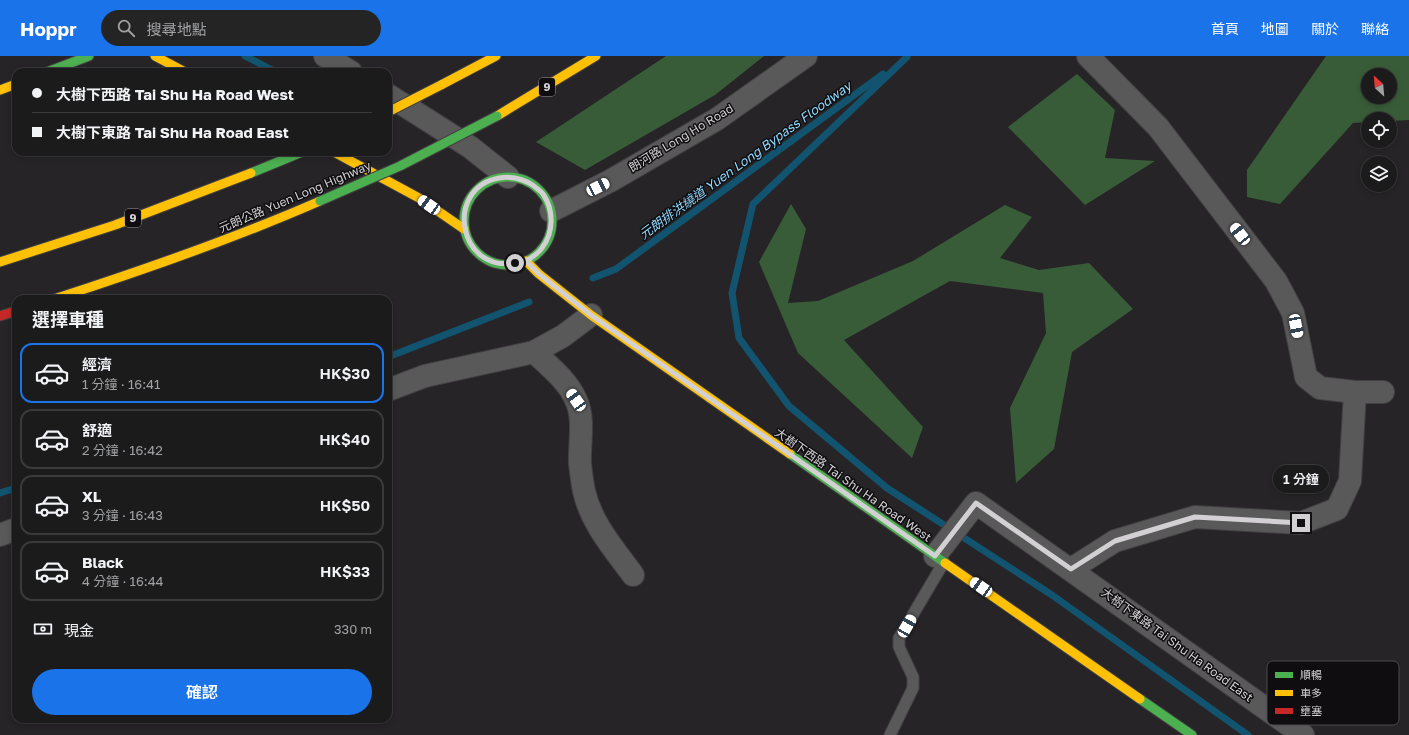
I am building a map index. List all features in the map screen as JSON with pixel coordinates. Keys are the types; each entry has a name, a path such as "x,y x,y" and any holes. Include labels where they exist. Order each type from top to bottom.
{"main road":[{"path":"58,68 89,56"},
{"path":"155,56 178,68"},
{"path":"392,110 496,56"},
{"name":"元朗公路 Yuen Long Highway","path":"66,295 176,259 294,213 400,166 497,116 596,56"},
{"path":"0,90 12,86"},
{"name":"9","path":"0,262 66,242 150,212 292,156"},
{"path":"341,156 419,198 464,228"},
{"path":"508,177 527,181 542,193 551,211 551,231 542,249 526,261 504,265 483,258 470,245 464,228 464,213 469,199 480,187 493,179 508,177"},
{"name":"大樹下西路 Tai Shu Ha Road West","path":"526,261 539,274 591,315 1192,735"},
{"path":"0,316 12,312"}],"street":[{"path":"325,56 344,68"},
{"name":"朗河路 Long Ho Road","path":"551,211 610,181 717,119 806,56"},
{"path":"1088,56 1158,127 1276,281 1293,313 1306,378 1320,388 1355,392 1384,392"},
{"path":"392,98 470,147 508,177"},
{"path":"392,388 425,376 534,352 563,336 591,315"},
{"path":"534,352 559,375 576,400 580,413 580,464 584,491 591,511 602,533 632,575"},
{"path":"1071,569 1115,541 1195,517 1301,523 1337,509 1350,481 1355,392"},
{"name":"大樹下東路 Tai Shu Ha Road East","path":"939,559 976,503 1267,709"},
{"path":"0,535 12,530"},
{"name":"大樹下東路 Tai Shu Ha Road East","path":"1289,725 1303,735"}],"lane":[{"path":"890,735 913,688 913,677 899,647 899,638 939,559"}],"green space":[{"path":"666,56 764,56 715,95 585,170 536,142"},
{"path":"1326,56 1409,56 1409,120 1397,121 1397,112 1361,112 1361,122 1353,123 1280,204 1247,197 1247,170"},
{"path":"1077,74 1115,110 1105,158 1155,161 1085,205 1008,127"},
{"path":"791,204 806,229 788,303 818,301 913,261 1005,205 1032,217 1000,258 1039,270 1089,263 1133,309 1072,352 1054,449 1016,483 1010,408 1046,333 1043,293 950,281 844,340 923,427 912,458 798,353 759,262"}],"waterway":[{"path":"245,56 268,68"},
{"path":"907,57 753,204 732,293 739,338 789,406 887,488 1052,595 1248,735"},
{"name":"元朗排洪繞道 Yuen Long Bypass Floodway","path":"593,278 616,269 883,74"},
{"name":"元朗排洪繞道 Yuen Long Bypass Floodway","path":"392,355 529,302"},
{"name":"元朗排洪繞道 Yuen Long Bypass Floodway","path":"0,493 12,489"}],"traffic: fast":[{"path":"58,68 89,56"},
{"path":"320,201 400,166 497,116"},
{"path":"251,173 292,156"},
{"path":"508,177 525,181 539,190 548,204 552,221 548,238 539,252 525,261 508,265 491,261 477,252 468,238 464,221 468,204 477,190 491,181 508,177"},
{"path":"790,454 945,563"},
{"path":"1140,699 1192,735"}],"traffic: slow":[{"path":"155,56 178,68"},
{"path":"441,85 496,56"},
{"path":"497,116 596,56"},
{"path":"392,110 441,85"},
{"path":"0,90 12,86"},
{"path":"341,156 419,198 464,229"},
{"path":"0,262 115,225 251,173"},
{"path":"66,295 188,253 320,201"},
{"path":"526,261 539,274 591,315 790,454"},
{"path":"945,563 1140,699"}],"traffic: jam":[{"path":"0,316 12,312"}],"route":[{"path":"515,263 504,265 483,258 470,245 464,228 464,213 469,199 480,187 493,179 508,177 527,181 542,193 551,211 551,231 542,249 526,261 539,274 591,315 935,556 976,503 1071,569 1115,541 1195,517 1301,523"}]}
